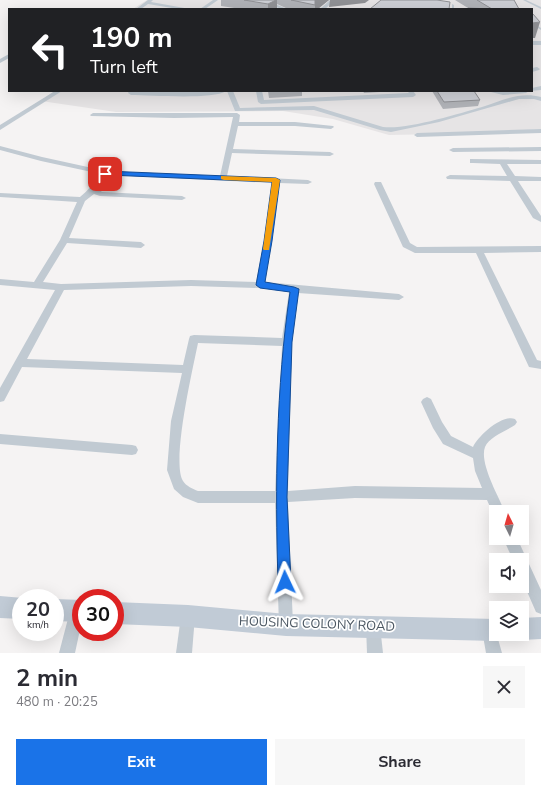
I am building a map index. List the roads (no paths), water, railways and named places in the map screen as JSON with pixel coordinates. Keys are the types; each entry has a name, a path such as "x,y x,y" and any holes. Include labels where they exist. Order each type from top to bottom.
{"street":[{"path":"140,8 151,2 159,0"},
{"path":"204,8 216,0"},
{"path":"262,0 282,8"},
{"path":"323,8 333,0"},
{"path":"151,2 183,8"},
{"path":"0,128 57,92"},
{"path":"132,92 131,93 202,94 216,92"},
{"path":"230,92 237,110 314,108 382,129 390,130 481,109 522,97 541,99"},
{"path":"259,92 261,102 413,95 411,92"},
{"path":"497,92 515,92"},
{"path":"93,115 237,115 223,178"},
{"path":"234,124 295,124 331,127"},
{"path":"417,135 541,131"},
{"path":"0,148 41,159 105,173 308,182"},
{"path":"453,150 541,149"},
{"path":"230,150 330,154"},
{"path":"473,161 541,162"},
{"path":"502,162 536,216 541,220"},
{"path":"37,285 64,240 82,200 94,190 94,186 105,173"},
{"path":"450,177 541,179"},
{"path":"260,285 268,241 276,180"},
{"path":"378,184 406,245 410,248 429,251 541,249"},
{"path":"94,190 104,195 182,198"},
{"path":"0,195 82,200"},
{"path":"64,240 141,245"},
{"path":"479,251 533,364 541,365"},
{"path":"0,282 61,287 191,283 260,285 398,297"},
{"path":"0,398 61,287"},
{"path":"286,625 281,497 287,342 294,289"},
{"path":"287,342 194,339 177,421 173,463 173,470 178,485 187,493 198,497 281,497 355,492 490,494"},
{"path":"19,363 188,369"},
{"path":"427,402 437,425 448,440 479,455"},
{"path":"495,505 478,461 479,447 488,437 511,422"},
{"path":"0,439 132,450"},
{"path":"529,580 541,607"},
{"path":"0,607 12,608"},
{"name":"HOUSING COLONY ROAD","path":"124,613 188,616 286,625 489,630"},
{"path":"184,653 188,616"},
{"path":"373,626 375,653"},
{"path":"529,629 541,628"},
{"path":"67,653 72,636"},
{"path":"493,641 494,653"}],"lane":[{"path":"524,0 541,8"},
{"path":"533,24 541,30"}]}
